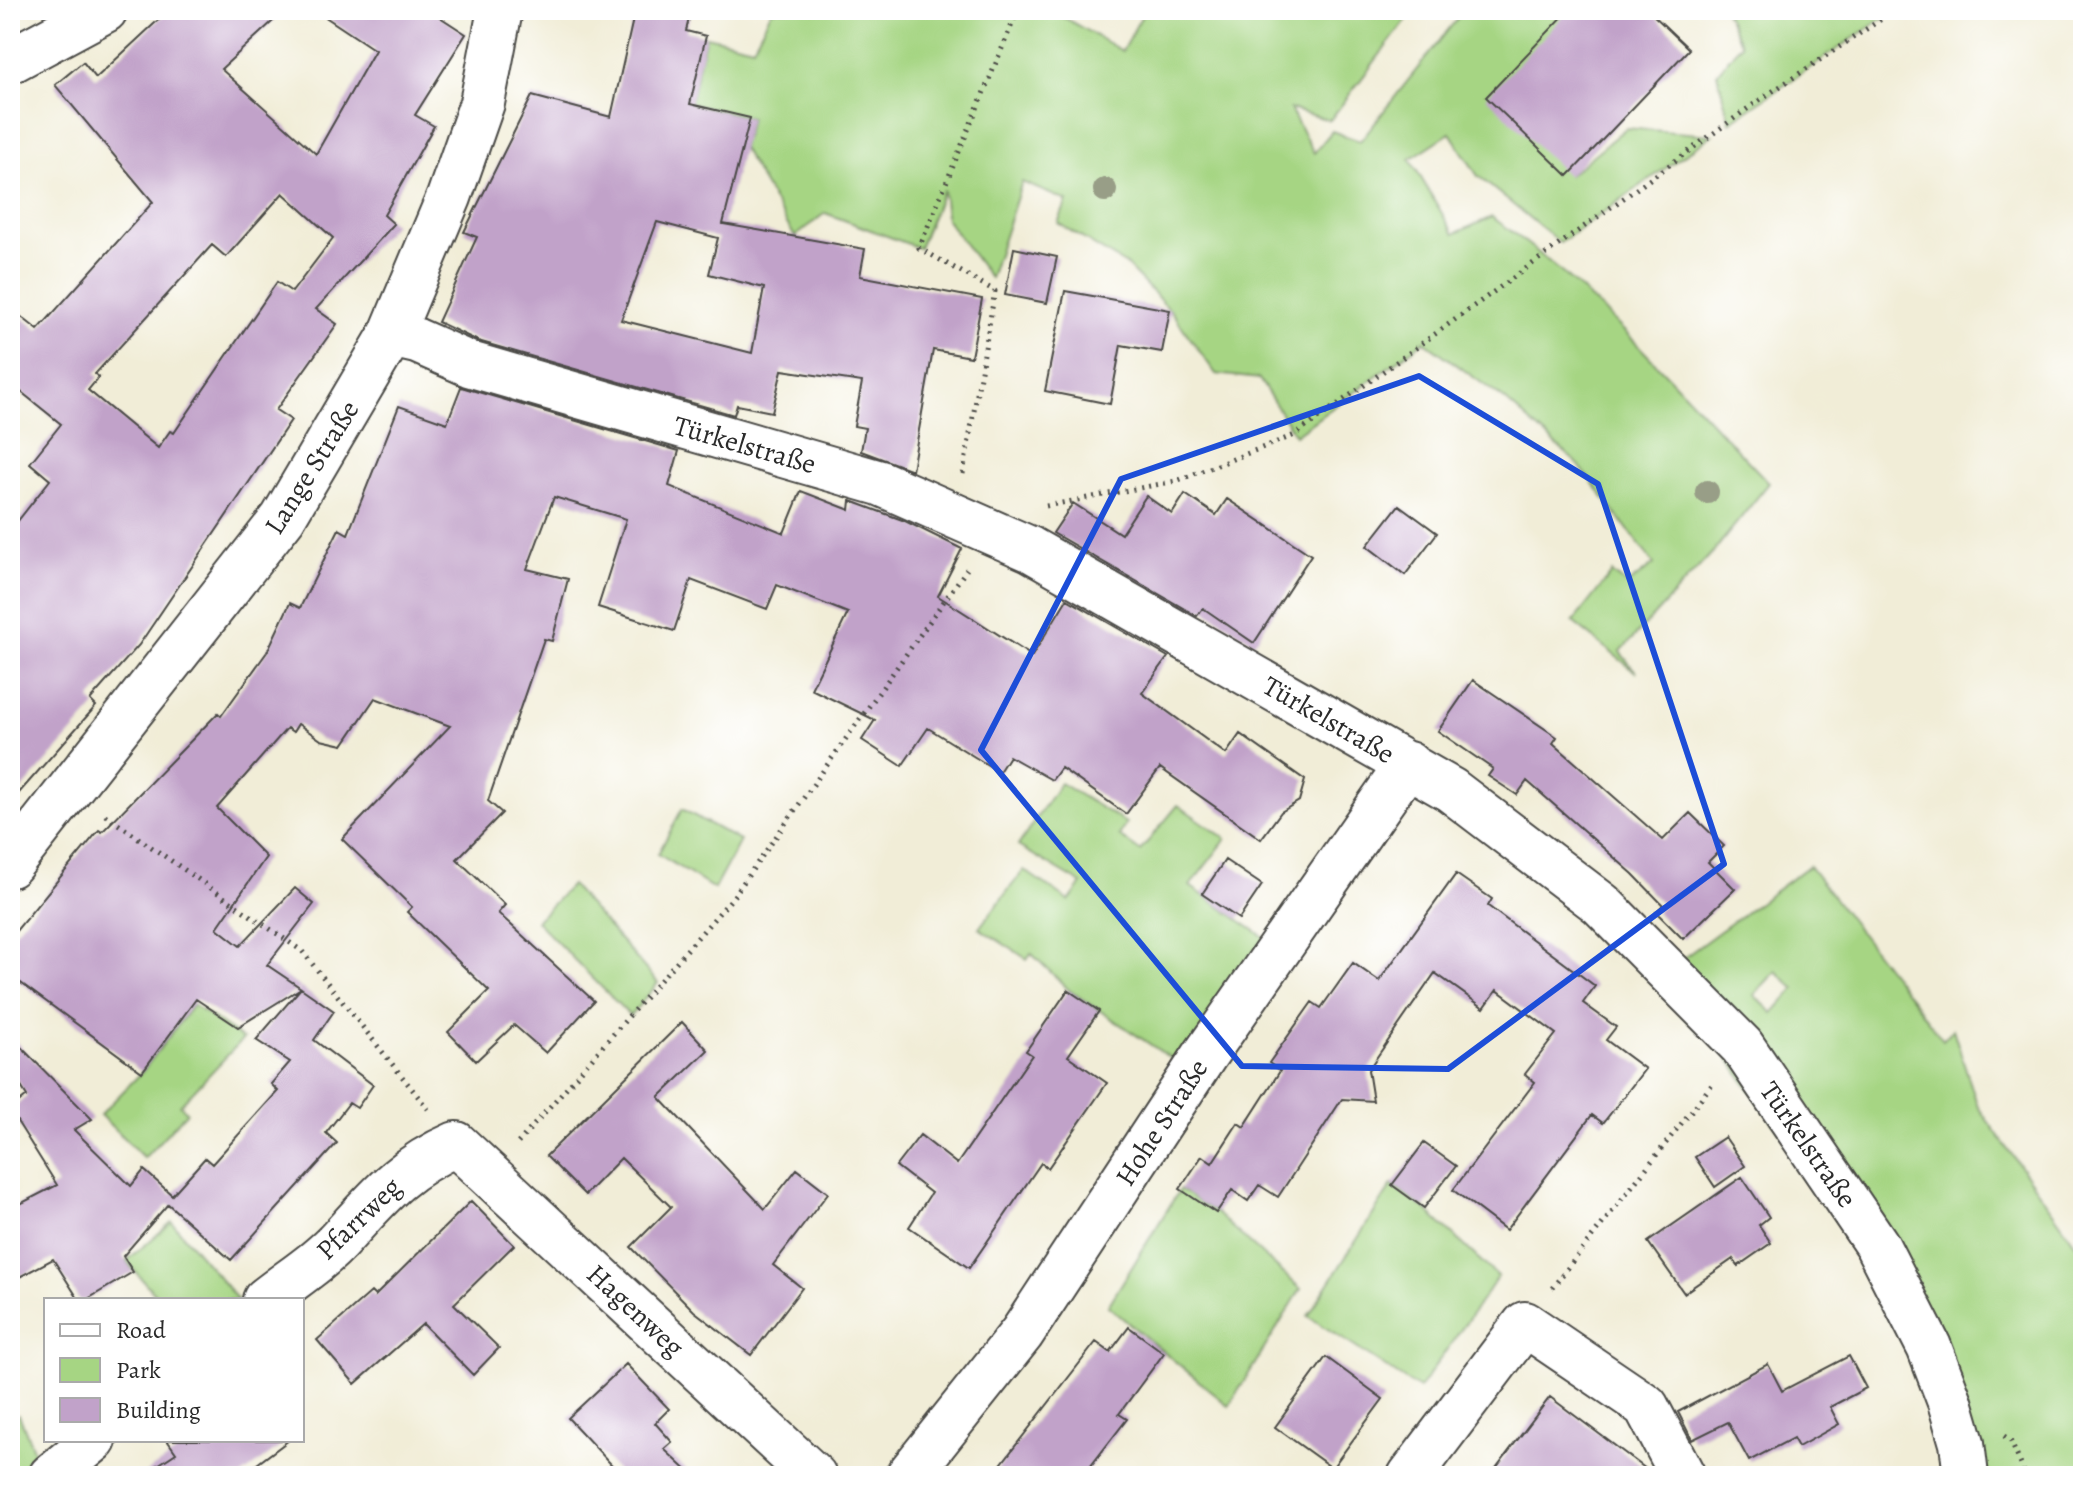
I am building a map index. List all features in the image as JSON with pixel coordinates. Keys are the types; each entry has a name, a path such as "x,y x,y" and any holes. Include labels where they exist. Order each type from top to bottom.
{"street":[{"path":"10,61 105,10"},
{"name":"Lange Straße","path":"10,865 283,518 391,335 449,197 482,103 500,10"},
{"name":"Türkelstraße","path":"391,335 417,341 469,364 880,483 1030,549 1451,790 1601,904 1742,1046 1877,1245 1929,1347 1962,1443 1966,1476"},
{"name":"Hohe Straße","path":"908,1476 1022,1333 1205,1055 1408,764"},
{"name":"Hagenweg","path":"456,1144 814,1476"},
{"name":"Pfarrweg","path":"267,1298 342,1238 356,1218 419,1160 456,1144"},
{"path":"1410,1476 1525,1324 1646,1406 1683,1476"},
{"path":"51,1476 92,1442"}],"path":[{"path":"491,1174 733,897 974,524 995,291 919,248 1018,10"},
{"path":"1876,10 1883,18"},
{"path":"1041,506 1176,481 1295,435 1740,114 1895,10"},
{"path":"71,791 302,951 456,1144"},
{"path":"1525,1324 1742,1046"}],"highlighted area":[{"path":"1419,376 1598,484 1724,864 1448,1069 1242,1066 981,750 1121,479"}],"green space":[{"path":"772,10 1051,10 1122,51 1145,10 1414,10 1330,120 1290,109 1314,153 1332,131 1360,141 1464,10 1569,10 1569,175 1626,128 1712,135 1560,243 1478,176 1450,133 1410,159 1454,234 1492,217 1530,246 1602,310 1769,483 1714,551 1620,652 1637,673 1573,622 1612,573 1627,585 1654,564 1578,464 1505,400 1424,341 1295,435 1259,379 1216,374 1170,310 1126,265 1058,223 1067,201 1022,182 990,278 946,219 943,190 919,248 825,213 795,237 742,148 750,118 690,103 706,36 753,47"},
{"path":"1724,10 1895,10 1730,122 1717,73 1741,44"},
{"path":"1060,783 1126,823 1119,836 1140,851 1178,805 1226,839 1190,886 1280,948 1193,1073 1069,990 1031,953 1027,959 979,928 1024,870 1069,901 1082,884 1018,846"},
{"path":"682,809 740,841 714,889 658,854"},
{"path":"1809,866 1943,1040 1953,1029 1978,1107 2083,1254 2083,1476 1966,1476 1929,1347 1667,970","holes":["1776,971 1795,989 1773,1013 1754,995"]},
{"path":"571,885 658,983 630,1016 536,921"},
{"path":"193,1005 243,1039 180,1105 187,1112 144,1158 100,1115 142,1072"},
{"path":"1392,1185 1424,1208 1498,1277 1419,1389 1308,1316"},
{"path":"1180,1189 1216,1213 1301,1289 1229,1406 1108,1306"},
{"path":"172,1222 236,1298 158,1298 126,1261"},
{"path":"19,1415 36,1456 51,1476 10,1476 10,1419"}],"building":[{"path":"169,10 285,10 221,69 316,154 375,50 315,10 429,10 466,34 415,115 434,126 384,215 394,224 316,309 337,324 276,410 291,420 139,645 90,700 96,706 10,803 10,531 50,480 30,463 61,424 10,383 10,308 38,330 153,202 55,85 83,62 96,78","holes":["283,193 333,238 292,292 277,282 174,433 170,431 158,448 88,390 99,377 95,374 212,245 226,257"]},
{"path":"635,10 691,10 686,31 706,36 690,104 750,118 723,224 865,249 860,276 982,299 971,357 933,350 912,470 861,451 865,428 854,426 862,382 782,370 772,412 737,405 734,415 478,341 438,322 477,237 464,232 532,96 611,117","holes":["657,222 718,238 709,274 764,288 752,353 621,320"]},
{"path":"1569,10 1648,10 1689,49 1568,176 1486,97"},
{"path":"1014,248 1057,257 1047,303 1005,295"},
{"path":"1065,291 1170,310 1162,352 1121,345 1110,404 1045,391"},
{"path":"461,387 679,451 669,486 784,533 801,491 850,510 851,501 905,521 962,549 938,596 1032,656 1067,599 1168,657 1142,693 1226,754 1240,734 1305,780 1299,801 1281,812 1261,839 1160,768 1126,814 1061,768 1052,780 1009,756 999,772 928,728 902,766 862,740 875,720 811,689 848,613 777,585 767,609 691,580 674,631 598,607 626,519 554,497 527,569 568,579 552,641 544,639 488,801 502,813 457,859 505,905 498,913 594,1001 546,1053 514,1025 476,1061 448,1032 489,991 407,912 412,907 342,839 450,726 375,698 343,745 321,740 298,724 293,732 287,728 217,808 266,857 217,928 240,946 295,888 314,904 267,965 301,988 238,1027 196,999 142,1072 10,975 10,938 99,830 102,832 218,713 221,716 267,652 290,603 300,608 339,529 348,534 399,406 447,423"},
{"path":"1185,494 1216,515 1227,499 1311,555 1254,643 1203,608 1197,616 1053,533 1073,503 1121,534 1146,496 1172,514"},
{"path":"1399,505 1437,533 1405,575 1367,546"},
{"path":"1473,680 1557,737 1553,743 1663,840 1690,813 1724,846 1708,862 1735,889 1683,939 1656,912 1663,905 1633,874 1527,781 1517,795 1488,776 1493,769 1438,731"},
{"path":"1225,860 1262,885 1239,919 1202,894"},
{"path":"1456,874 1492,899 1488,906 1595,986 1583,1003 1616,1027 1606,1040 1645,1069 1603,1123 1592,1115 1506,1230 1453,1190 1535,1082 1525,1074 1556,1034 1497,990 1484,1008 1435,973 1368,1070 1373,1101 1342,1099 1278,1197 1259,1185 1248,1201 1232,1190 1216,1213 1180,1189 1202,1156 1212,1163 1238,1123 1244,1127 1280,1071 1269,1063 1312,1002 1321,1008 1353,963 1379,981"},
{"path":"301,988 334,1011 314,1040 373,1085 357,1108 349,1103 326,1133 337,1143 231,1260 168,1204 123,1256 133,1272 89,1298 78,1298 53,1259 10,1282 10,1209 57,1185 10,1110 27,1096 10,1069 10,1036 92,1119 74,1130 131,1186 144,1170 172,1195 205,1158 212,1164 278,1091 271,1084 290,1062 256,1040"},
{"path":"1068,990 1099,1011 1068,1056 1107,1083 1048,1168 1041,1163 969,1268 909,1227 931,1193 896,1166 920,1135 957,1164 1032,1055 1026,1051"},
{"path":"682,1022 708,1050 659,1097 765,1209 797,1169 828,1193 773,1265 802,1288 751,1355 694,1311 631,1247 671,1207 621,1158 585,1195 546,1156"},
{"path":"1725,1137 1745,1166 1715,1187 1695,1157"},
{"path":"1424,1143 1456,1166 1424,1208 1392,1185"},
{"path":"1742,1177 1769,1217 1759,1225 1771,1243 1738,1266 1733,1259 1684,1293 1648,1242"},
{"path":"471,1201 514,1245 454,1304 499,1348 473,1375 423,1324 355,1384 317,1340 371,1292 375,1296"},
{"path":"1129,1327 1164,1353 1119,1414 1127,1419 1083,1476 992,1476 1096,1342 1110,1352"},
{"path":"1849,1356 1866,1388 1830,1407 1839,1424 1798,1447 1793,1438 1749,1461 1728,1422 1692,1440 1678,1412 1768,1364 1782,1391"},
{"path":"1326,1357 1383,1399 1332,1468 1275,1427"},
{"path":"626,1364 669,1409 655,1423 672,1442 664,1449 693,1476 622,1476 568,1418"},
{"path":"1550,1397 1654,1475 1655,1476 1490,1476"},
{"path":"168,1442 286,1442 241,1476 141,1476 176,1453"}]}
